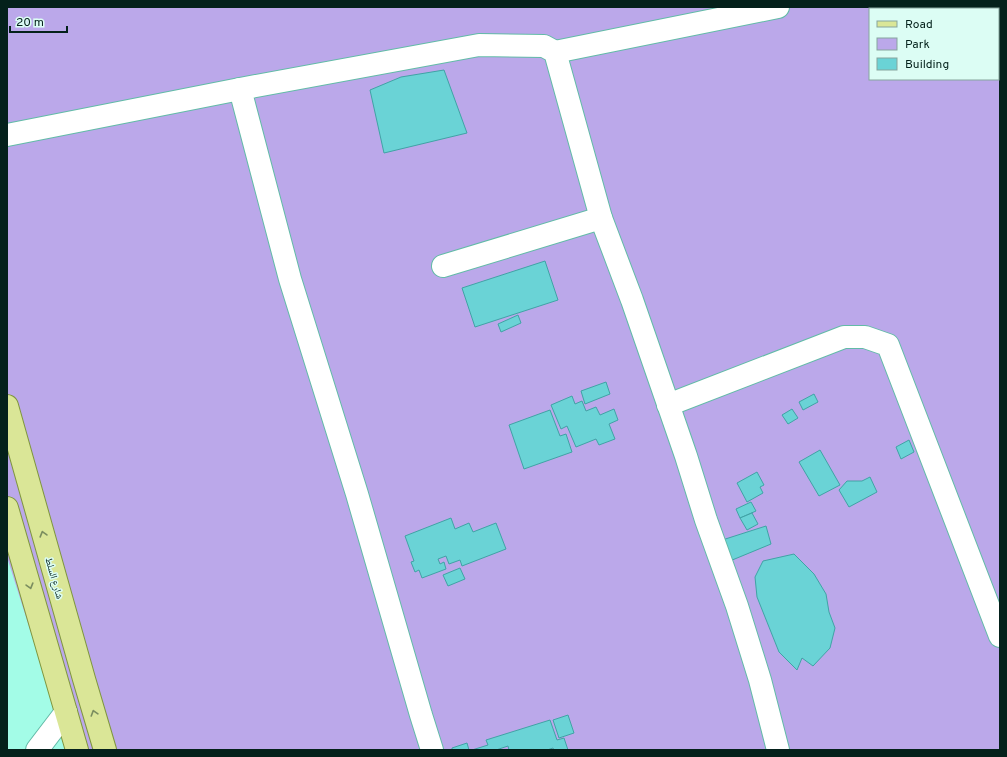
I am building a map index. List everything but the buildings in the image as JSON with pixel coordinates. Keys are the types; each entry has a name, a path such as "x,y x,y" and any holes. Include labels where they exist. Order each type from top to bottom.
{"main road":[{"name":"شارع السلط","path":"7,406 105,750"},
{"path":"7,508 77,750"}],"street":[{"path":"7,135 240,89 479,45 544,46 555,52 778,7"},
{"path":"555,52 601,218 632,300 706,520 737,606 760,680 778,750"},
{"path":"240,89 290,279 357,494 432,750"},
{"path":"443,266 601,218"},
{"path":"668,405 844,337 865,337 888,345 1000,636"},
{"path":"37,750 66,712"}],"green space":[{"path":"7,7 1000,7 1000,750 68,750 7,557"}]}
